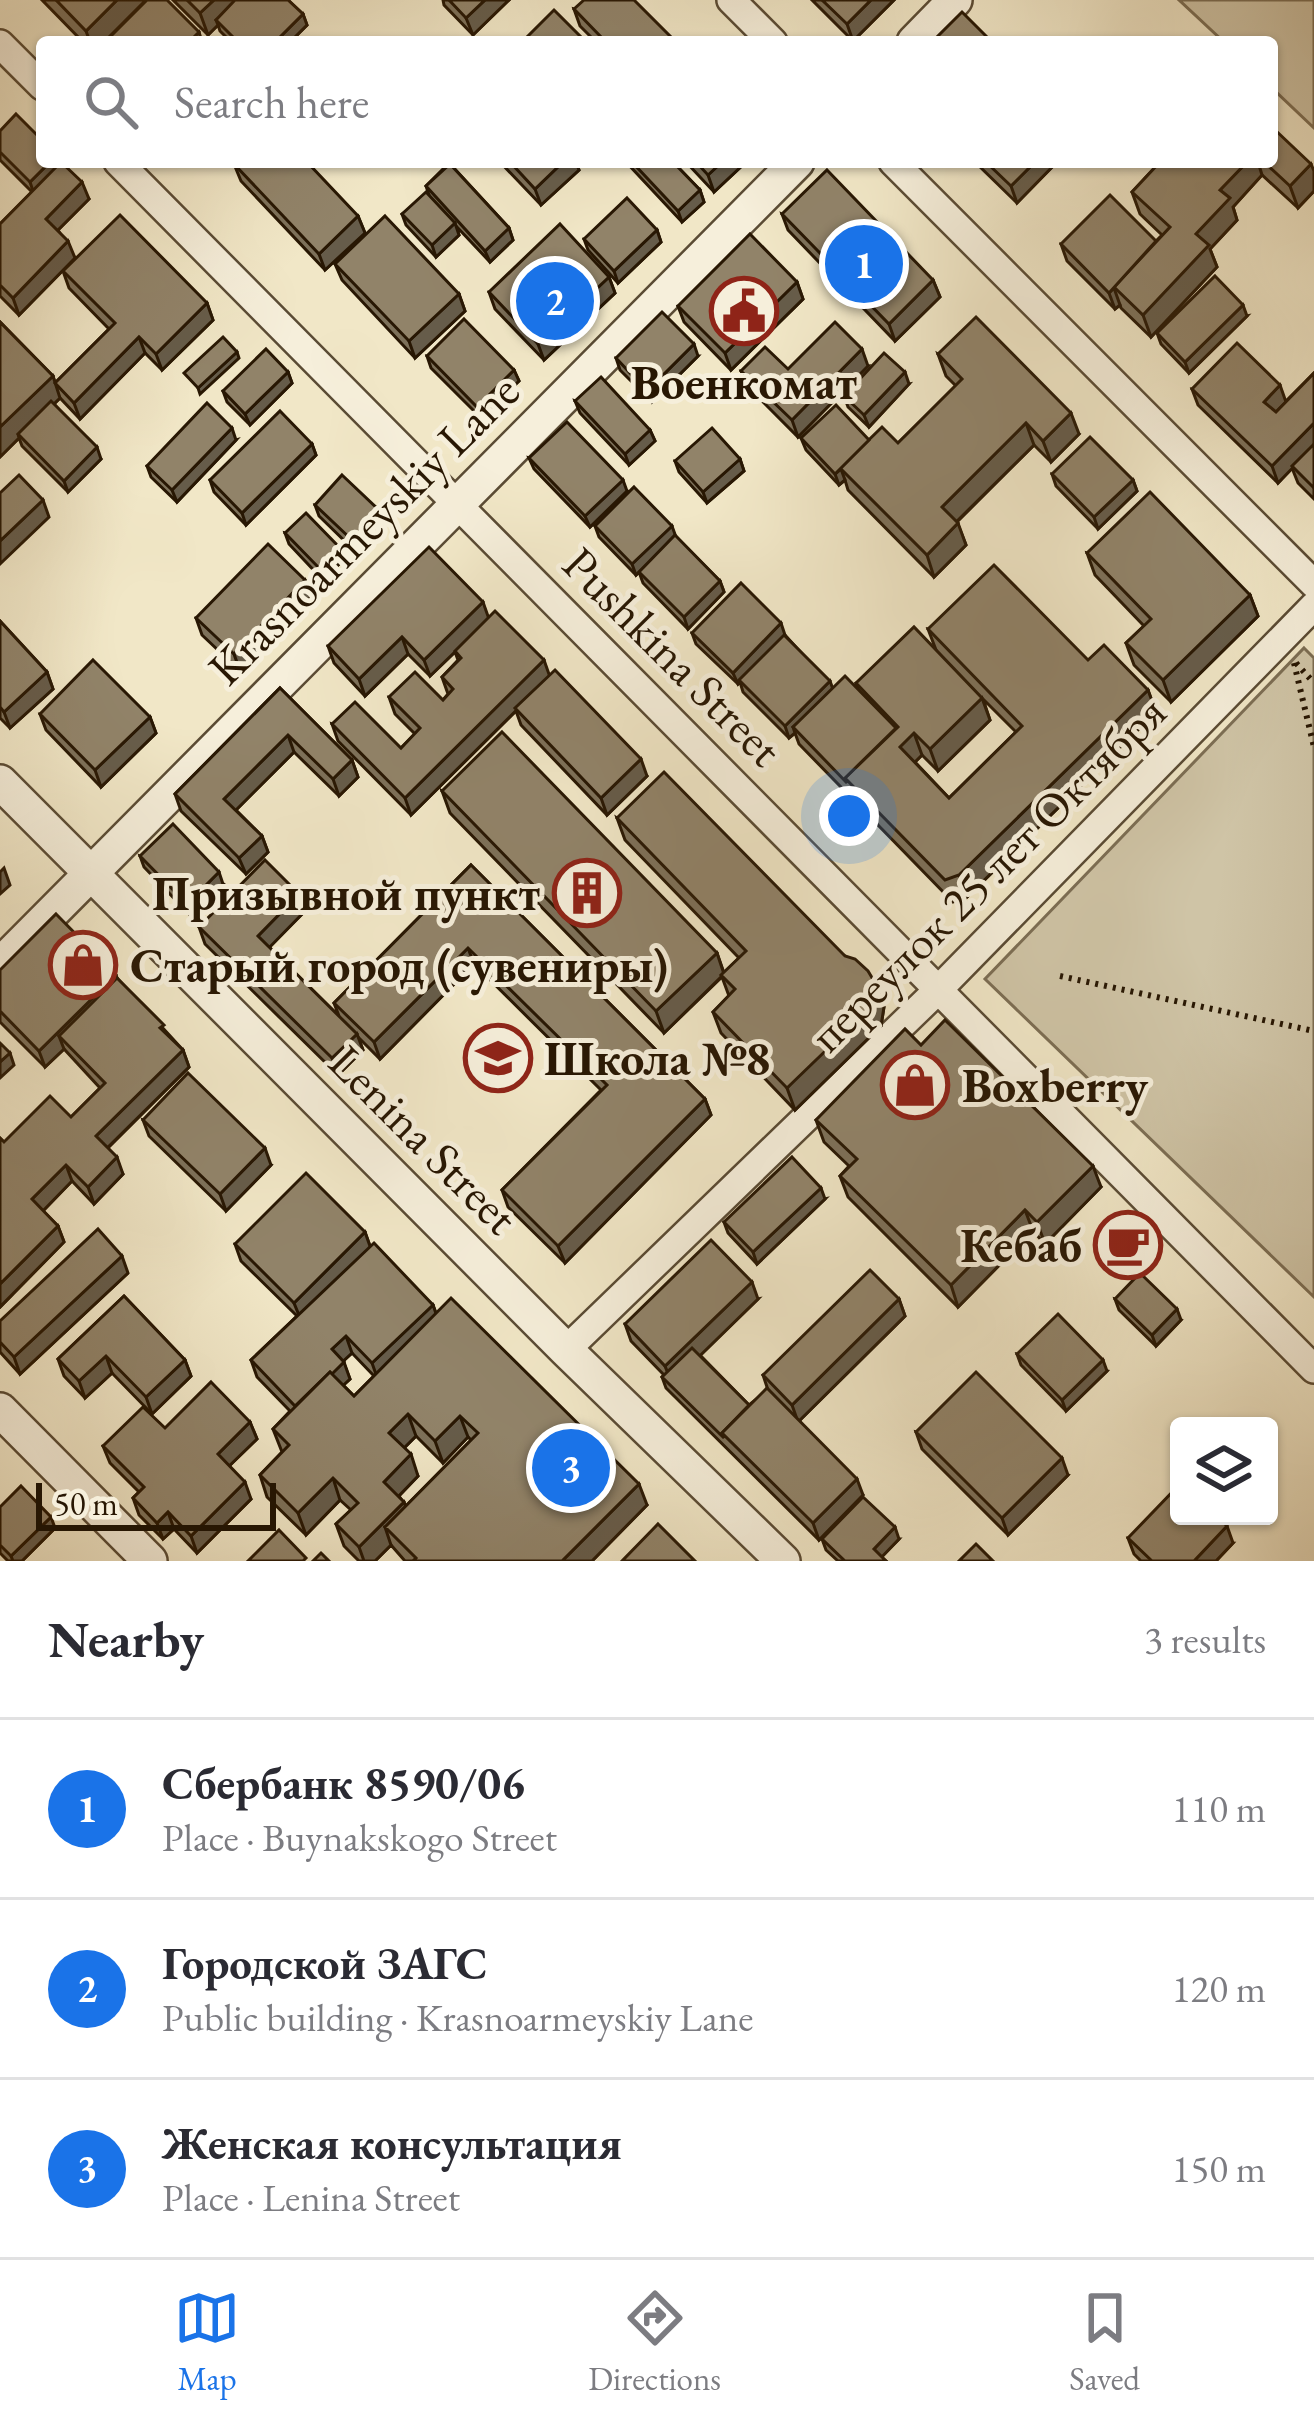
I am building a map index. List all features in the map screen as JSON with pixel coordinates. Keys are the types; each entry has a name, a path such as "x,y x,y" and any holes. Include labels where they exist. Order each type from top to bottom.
{"street":[{"path":"731,0 767,36"},
{"path":"920,36 955,0"},
{"path":"0,44 36,80"},
{"name":"Pushkina Street","path":"124,168 1314,1369"},
{"name":"Krasnoarmeyskiy Lane","path":"0,965 790,168"},
{"path":"898,168 1314,584"},
{"name":"переулок 25 лет Октября","path":"566,1350 939,989 1314,606"},
{"name":"Lenina Street","path":"0,782 783,1561"},
{"path":"0,1410 136,1556"}],"path":[{"path":"1293,660 1314,747"},
{"path":"1060,976 1314,1031"}],"shaded area":[{"path":"1179,0 1314,0 1314,128 1278,94 1278,36 1218,36"},
{"path":"1304,648 1314,658 1314,1297 985,979"}],"building":[{"path":"56,0 117,0 86,31"},
{"path":"147,0 167,0 199,32 195,36 111,36"},
{"path":"187,0 214,0 200,13"},
{"path":"235,0 288,0 303,14 281,36 232,36 216,20"},
{"path":"449,0 485,0 466,18"},
{"path":"584,0 634,0 670,36 600,36 574,9"},
{"path":"822,0 871,0 847,24"},
{"path":"554,10 580,36 528,36"},
{"path":"962,12 986,36 938,36"},
{"path":"16,114 36,134 36,168 44,168 30,182 0,152 0,131"},
{"path":"1278,133 1311,164 1290,186 1270,168 1278,168"},
{"path":"55,168 67,168 82,182 46,219 68,241 13,298 0,285 0,224"},
{"path":"238,168 313,168 358,216 319,254"},
{"path":"446,168 454,168 509,228 485,251 426,186"},
{"path":"516,168 557,168 535,189"},
{"path":"638,168 679,168 700,190 678,211"},
{"path":"992,168 1029,168 1011,186"},
{"path":"1154,168 1241,168 1220,190 1230,198 1196,234 1209,245 1143,315 1114,287 1170,227 1132,192"},
{"path":"827,170 933,280 889,324 782,214"},
{"path":"426,192 455,223 432,245 402,214"},
{"path":"1110,195 1156,241 1109,293 1061,244"},
{"path":"627,198 657,230 614,271 584,239"},
{"path":"120,215 207,303 156,354 139,337 74,403 55,383 115,323 63,271"},
{"path":"385,216 459,294 409,341 335,264"},
{"path":"560,224 609,277 538,344 489,292"},
{"name":"Военкомат","path":"750,234 797,282 725,353 678,306"},
{"path":"1215,276 1243,305 1185,362 1157,333"},
{"path":"662,312 694,344 647,391 616,358"},
{"path":"976,317 1071,413 1043,441 1026,423 942,507 958,523 927,555 840,468 882,427 898,443 962,379 938,354"},
{"path":"464,319 514,370 477,407 427,356"},
{"path":"0,322 53,376 0,427"},
{"path":"835,322 862,349 792,420 741,371 765,347 788,369"},
{"path":"223,337 237,352 198,388 184,373"},
{"path":"1237,343 1280,385 1264,402 1276,412 1314,373 1314,423 1272,466 1192,389"},
{"path":"266,349 288,372 245,414 223,391"},
{"path":"884,353 905,372 864,415 844,396"},
{"path":"601,377 650,430 625,454 575,401"},
{"path":"51,401 97,447 64,481 18,434"},
{"path":"207,403 232,428 172,490 147,466"},
{"path":"836,405 869,440 835,474 801,438"},
{"path":"280,411 312,444 242,513 210,480"},
{"path":"567,422 623,480 585,516 529,458"},
{"path":"712,428 740,459 703,492 675,461"},
{"path":"1090,437 1133,480 1094,517 1052,474"},
{"path":"1314,444 1314,488 1292,466"},
{"path":"19,475 43,500 0,541 0,493"},
{"path":"342,475 380,511 352,540 315,505"},
{"path":"634,487 672,526 632,564 595,526"},
{"path":"1150,492 1250,595 1163,680 1126,643 1151,619 1087,553"},
{"path":"306,513 340,548 319,568 285,533"},
{"path":"675,535 720,581 684,617 639,572"},
{"path":"268,544 305,580 234,654 196,618"},
{"path":"429,547 483,602 424,660 402,637 359,679 328,646"},
{"path":"994,565 1088,660 1104,645 1148,690 959,875 945,880 845,778 898,727 856,683 914,627 982,698 930,749 914,733 900,747 949,798 1022,726 928,629"},
{"path":"741,583 781,623 733,673 692,633"},
{"path":"495,611 544,660 405,798 332,724 355,702 401,748 420,728 389,697 415,672 443,700 453,689 442,677 461,658 455,651"},
{"path":"0,621 47,672 4,712 0,707"},
{"path":"784,635 830,681 785,726 739,680"},
{"path":"93,660 150,717 95,770 40,714"},
{"path":"555,670 641,759 601,798 515,708"},
{"path":"845,676 896,728 845,778 847,783 793,727"},
{"path":"280,688 352,760 333,779 288,735 224,799 262,836 239,858 175,794"},
{"name":"Призывной пункт","path":"502,732 717,953 656,1011 442,791"},
{"path":"664,772 845,956 868,971 877,986 873,1005 787,1088 713,1012 735,989 721,975 746,951 617,818"},
{"path":"173,824 219,872 187,904 140,856"},
{"path":"265,860 299,894 258,936 357,1034 332,1058 199,927"},
{"path":"471,865 705,1099 558,1246 502,1190 607,1085 468,948 374,1042 334,1003"},
{"path":"56,914 116,975 39,1051 0,1011 0,970"},
{"path":"117,978 183,1050 96,1136 117,1157 88,1187 66,1165 32,1199 58,1226 0,1284 0,1138 4,1142 50,1096 71,1117 105,1083 59,1036"},
{"path":"945,1020 1093,1166 1037,1222 1025,1210 951,1285 840,1176 857,1159 816,1120 905,1029 921,1045"},
{"path":"0,1043 10,1053 0,1062"},
{"path":"188,1073 265,1148 220,1194 143,1120"},
{"path":"792,1157 821,1188 753,1252 724,1222"},
{"path":"306,1173 365,1232 294,1303 235,1244"},
{"path":"98,1229 122,1256 14,1357 0,1342 0,1321"},
{"path":"711,1240 752,1282 665,1366 625,1324"},
{"path":"374,1243 433,1305 372,1363 346,1336 332,1349 344,1362 295,1406 251,1360"},
{"path":"870,1270 899,1299 792,1405 763,1375"},
{"path":"1140,1273 1177,1309 1152,1335 1115,1299"},
{"path":"124,1296 185,1360 146,1397 106,1356 79,1381 58,1359"},
{"path":"451,1298 639,1484 562,1561 413,1561 416,1558 385,1527 478,1433 460,1416 435,1441 408,1414 389,1433 411,1454 384,1482 404,1502 359,1547 336,1524 358,1503 333,1478 298,1513 260,1475 289,1445 273,1429 330,1372 354,1396"},
{"path":"1058,1314 1103,1360 1062,1400 1017,1354"},
{"path":"692,1348 749,1405 722,1433 724,1438 662,1377"},
{"path":"976,1372 1062,1458 1002,1518 916,1432"},
{"path":"211,1382 250,1422 218,1454 245,1482 191,1536 168,1512 157,1523 133,1498 144,1487 103,1446 143,1407 165,1428"},
{"path":"767,1388 857,1479 813,1523 722,1433"},
{"path":"21,1486 51,1517 11,1556 0,1545 0,1507"},
{"path":"1170,1494 1170,1525 1227,1526 1194,1561 1152,1561 1128,1538"},
{"path":"863,1497 895,1527 874,1549 886,1561 845,1561 822,1539"},
{"path":"658,1524 695,1561 622,1561"},
{"path":"279,1530 306,1558 303,1561 248,1561"},
{"path":"976,1544 993,1561 959,1561"}],"place":[{"name":"Сбербанк 8590/06","path":"864,264"},
{"name":"Городской ЗАГС","path":"555,301"},
{"name":"Военкомат","path":"744,311"},
{"name":"Призывной пункт","path":"587,893"},
{"name":"Старый город (сувениры)","path":"83,965"},
{"name":"Школа №8","path":"498,1058"},
{"name":"Boxberry","path":"915,1085"},
{"name":"Кебаб","path":"1128,1245"},
{"name":"Женская консультация","path":"571,1468"}]}
